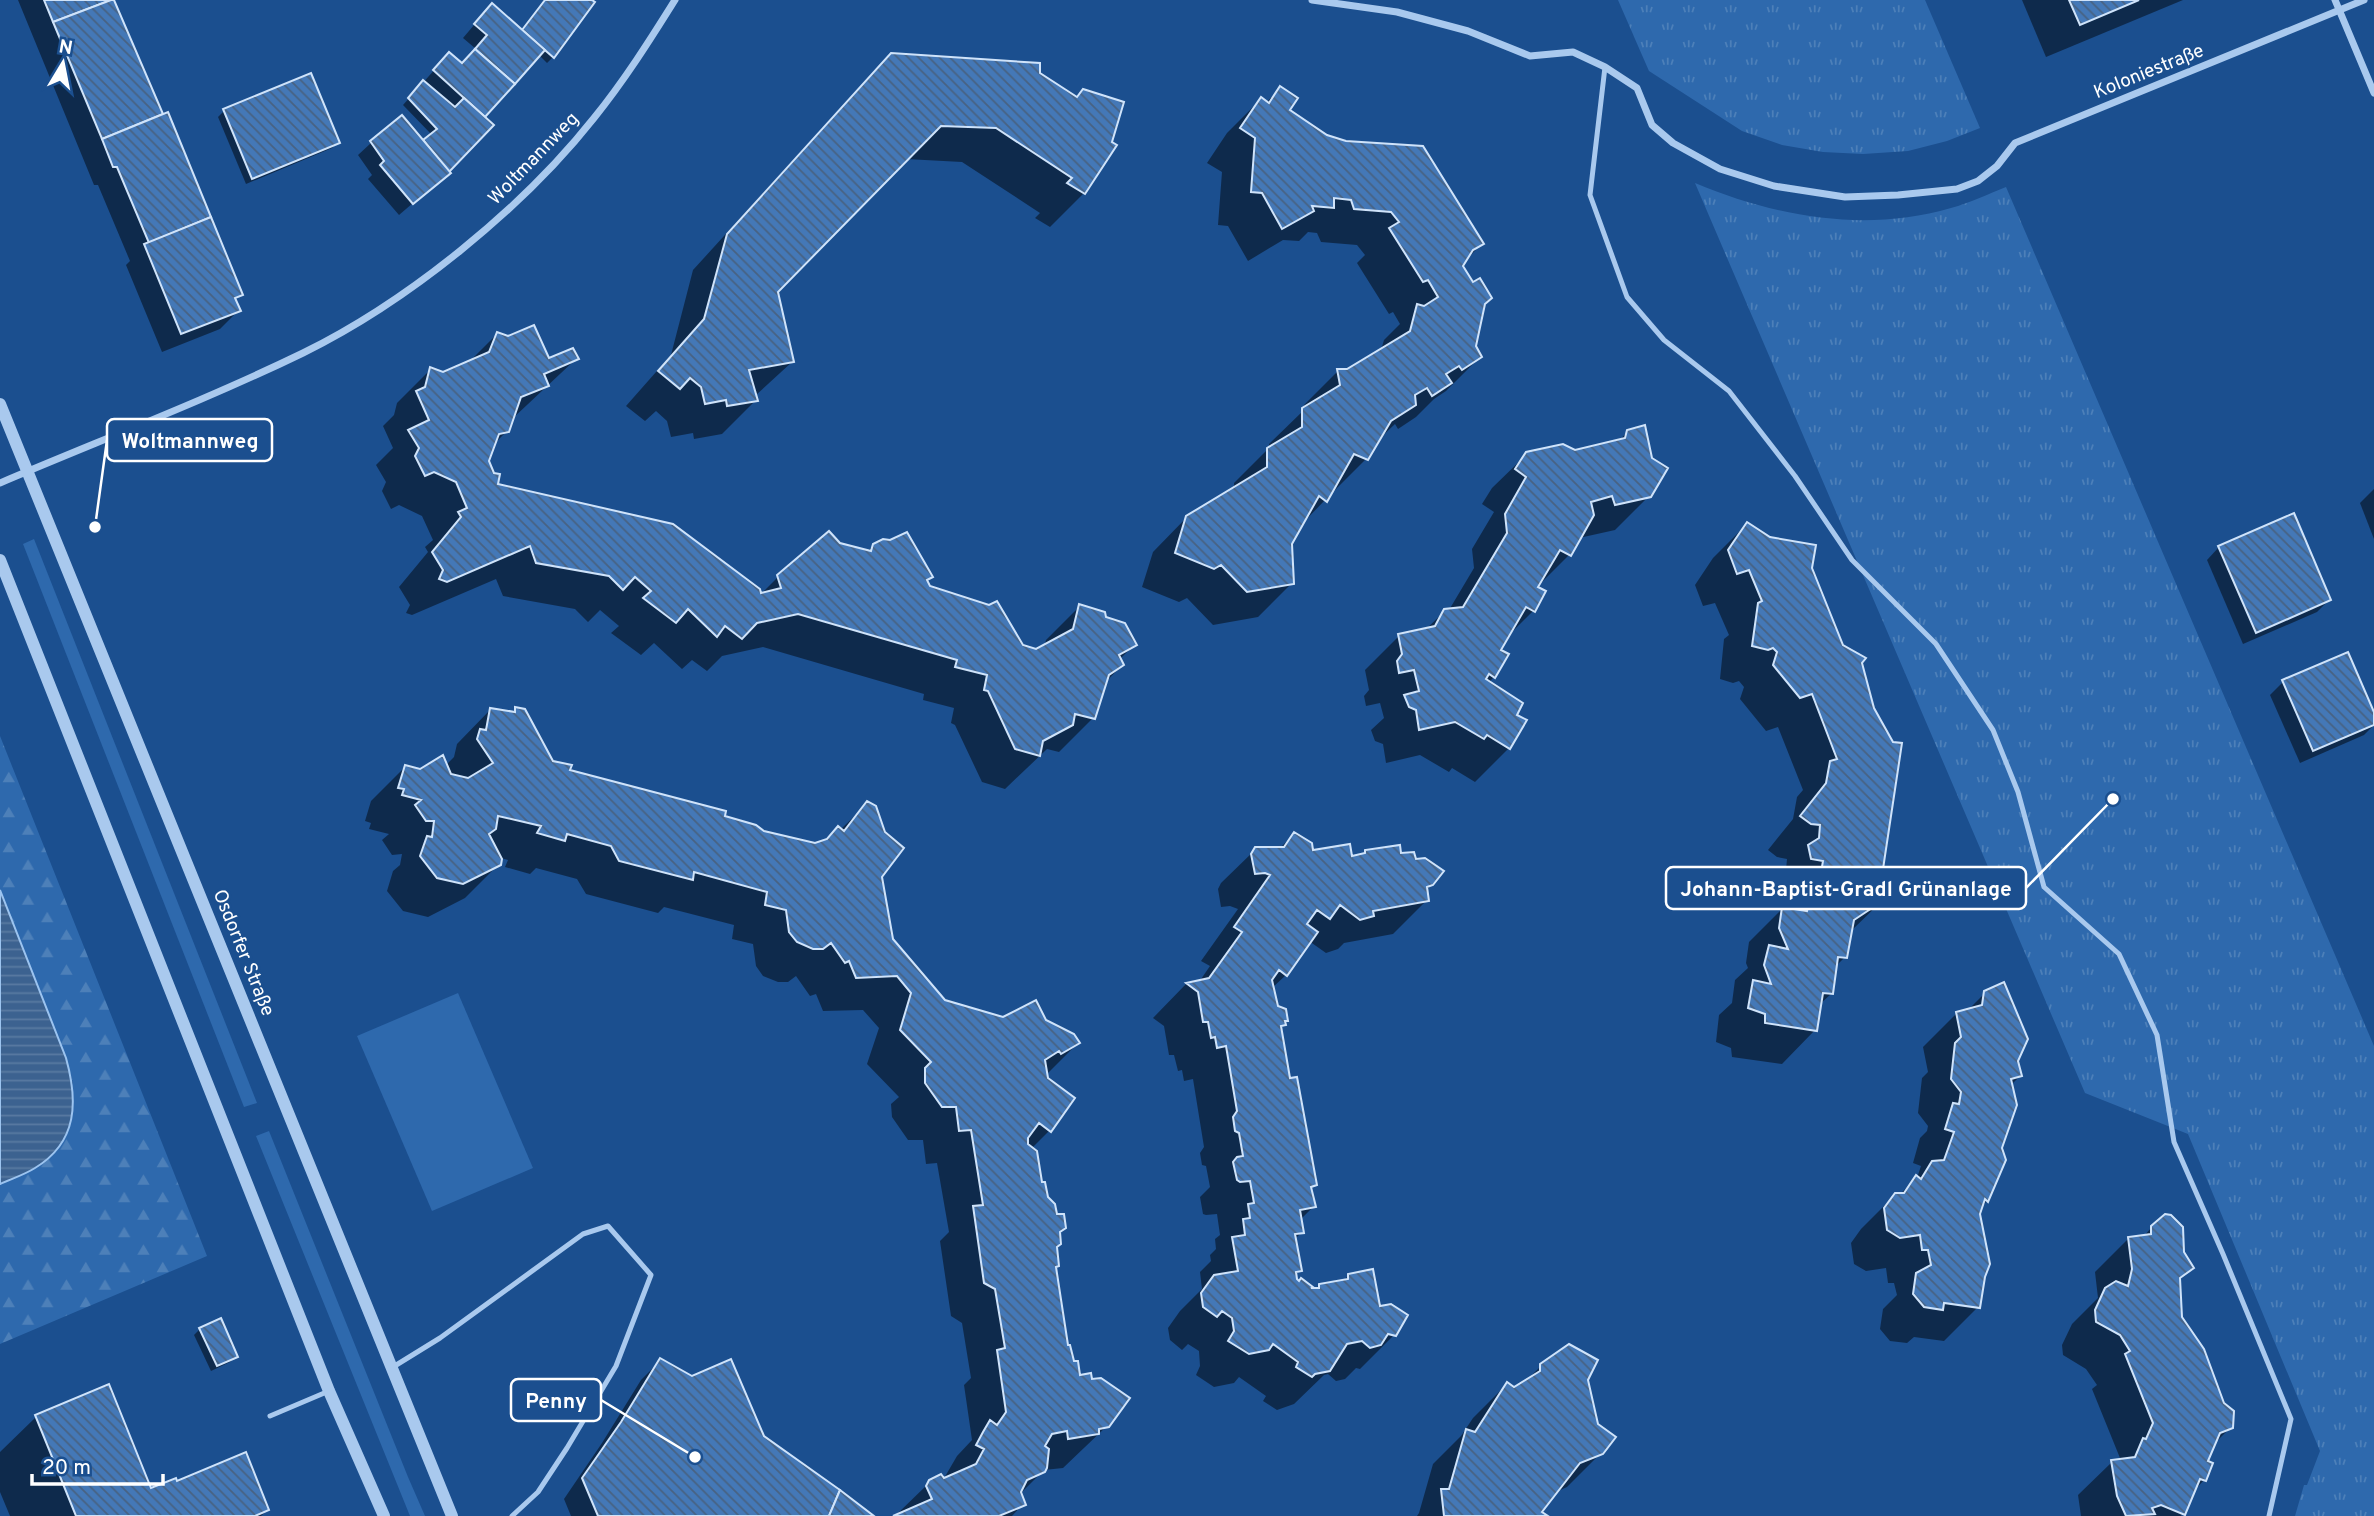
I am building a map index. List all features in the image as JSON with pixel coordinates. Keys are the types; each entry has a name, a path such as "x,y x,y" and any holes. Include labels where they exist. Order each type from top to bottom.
{"street":[{"name":"Woltmannweg","path":"0,483 203,398 304,352 354,324 424,278 493,223 561,156 594,119 630,71 676,0"},
{"path":"1312,0 1397,12 1468,31 1530,56 1573,52 1605,67"},
{"path":"2335,0 2374,93"},
{"name":"Koloniestraße","path":"1605,67 1637,88 1652,125 1673,143 1720,169 1774,186 1845,197 1898,195 1957,189 1978,181 1997,166 2015,144 2364,0"},
{"name":"Osdorfer Straße","path":"0,404 452,1516"},
{"path":"0,560 329,1391 384,1516"}],"lane":[{"path":"1605,67 1590,195 1626,297 1664,340 1729,391 1795,476 1852,560 1936,645 1993,730 2018,792 2044,887 2119,954 2157,1035 2174,1142 2291,1419 2269,1516"},
{"path":"390,1369 440,1338 583,1234 608,1226 651,1275 616,1366 538,1492 512,1516"},
{"path":"270,1416 329,1391"}],"green space":[{"path":"1618,0 1925,0 1980,128 1947,141 1908,151 1863,154 1823,152 1782,145 1742,131 1649,71"},
{"path":"1695,183 1757,205 1821,218 1854,220 1919,215 1958,206 2006,187 2374,1046 2374,1516 2295,1516 2304,1485 2307,1485 2320,1451 2188,1134 2085,1093"},
{"path":"34,539 257,1103 244,1107 23,544"},
{"path":"0,736 207,1256 0,1344 0,1184 35,1168 73,1083 66,1058 0,890"},
{"path":"458,993 533,1168 432,1211 357,1036"},
{"path":"269,1131 425,1516 410,1516 256,1136"}],"shaded area":[{"path":"0,890 66,1058 73,1105 67,1133 49,1158 31,1170 0,1184"}],"building":[{"path":"44,0 111,0 53,22"},
{"path":"114,0 163,114 102,139 53,22"},
{"path":"545,0 595,2 554,58 522,30"},
{"path":"2069,0 2139,0 2080,25"},
{"path":"492,3 545,50 515,84 475,49 487,35 474,24"},
{"path":"475,49 515,84 485,117 433,70 449,52 462,63"},
{"path":"891,53 1040,63 1040,73 1077,97 1083,89 1124,102 1112,142 1117,145 1085,194 1067,183 1072,178 996,128 941,126 778,292 794,362 749,370 758,401 727,406 726,400 705,404 701,387 690,378 680,389 658,371 704,319 727,234"},
{"path":"311,73 340,143 252,179 223,109"},
{"path":"423,80 455,107 464,98 494,125 449,172 423,140 437,129 408,98"},
{"path":"1280,86 1298,98 1290,110 1327,135 1346,141 1423,146 1484,244 1473,250 1463,266 1473,282 1480,278 1492,298 1485,304 1476,346 1482,357 1462,370 1459,366 1446,374 1452,383 1432,396 1427,388 1415,395 1416,405 1391,421 1368,460 1354,454 1327,502 1319,496 1292,544 1294,584 1247,592 1221,565 1214,569 1175,553 1186,516 1267,467 1267,448 1302,427 1302,408 1340,385 1337,369 1347,369 1410,331 1417,304 1424,306 1438,297 1428,280 1423,282 1389,228 1399,222 1391,212 1354,209 1351,200 1334,198 1334,208 1312,206 1314,211 1282,229 1262,193 1251,192 1255,138 1240,128 1261,97 1269,103"},
{"path":"168,112 211,217 149,243 117,167 113,167 102,139"},
{"path":"402,115 451,173 413,204 380,165 384,161 370,141"},
{"path":"211,217 243,295 235,298 241,311 181,334 144,244"},
{"path":"534,325 549,358 573,348 579,359 544,374 549,386 521,397 509,432 499,434 489,461 494,473 500,474 498,484 673,524 760,589 761,593 781,588 777,575 829,531 840,543 871,551 873,544 907,532 933,577 927,580 930,586 989,605 997,601 1023,645 1036,649 1073,629 1079,604 1105,612 1106,617 1125,623 1137,645 1119,655 1124,665 1109,675 1095,719 1075,714 1073,725 1043,741 1040,756 1015,749 988,691 984,690 987,675 955,667 957,660 798,614 757,623 742,639 725,626 717,637 688,609 676,623 643,598 651,591 635,577 623,590 609,576 536,563 530,546 447,582 439,579 443,570 432,552 461,517 458,512 467,508 456,482 434,472 425,476 415,456 419,448 408,430 429,420 416,391 425,387 430,367 443,372 489,352 497,332 508,336"},
{"path":"1645,425 1652,458 1668,468 1651,497 1615,505 1612,496 1591,502 1594,515 1571,556 1560,550 1538,587 1546,591 1535,612 1526,607 1501,650 1509,654 1495,678 1489,674 1486,679 1523,703 1517,715 1527,720 1510,749 1487,735 1484,739 1455,722 1419,730 1416,710 1409,707 1404,695 1419,691 1414,670 1399,673 1397,661 1402,654 1398,634 1435,626 1444,609 1463,607 1507,533 1505,514 1526,477 1515,469 1526,452 1563,444 1575,450 1625,438 1627,430"},
{"path":"2294,513 2331,600 2256,633 2218,546"},
{"path":"1747,522 1770,537 1816,545 1812,568 1843,645 1866,658 1862,663 1874,708 1893,742 1902,743 1883,869 1879,868 1877,881 1890,896 1854,920 1847,958 1838,957 1833,994 1823,993 1817,1031 1765,1023 1765,1014 1748,1008 1753,980 1771,984 1764,965 1769,945 1788,949 1779,928 1782,907 1807,911 1812,888 1819,884 1823,861 1811,859 1808,845 1819,838 1820,825 1811,824 1800,816 1826,783 1830,761 1837,759 1812,694 1800,698 1773,665 1777,652 1773,648 1768,650 1752,646 1758,603 1762,601 1749,570 1737,574 1728,550"},
{"path":"2348,652 2374,712 2374,725 2313,751 2282,680"},
{"path":"515,707 525,709 553,761 572,765 570,770 726,811 725,816 756,825 764,831 815,843 827,839 838,826 844,831 867,801 876,806 885,832 904,848 882,877 893,939 945,1000 1003,1017 1036,1000 1046,1020 1074,1034 1080,1043 1045,1060 1048,1078 1075,1098 1051,1132 1039,1123 1028,1138 1028,1144 1037,1151 1042,1182 1045,1182 1048,1197 1055,1204 1057,1214 1064,1214 1066,1228 1060,1232 1061,1244 1057,1247 1059,1266 1056,1267 1068,1345 1074,1361 1078,1361 1080,1375 1091,1373 1092,1379 1101,1378 1130,1398 1109,1427 1099,1429 1099,1434 1068,1439 1067,1431 1052,1434 1045,1446 1049,1449 1045,1472 1027,1480 1021,1492 1026,1505 999,1516 893,1516 932,1499 926,1486 929,1480 941,1474 944,1478 976,1464 984,1449 976,1445 983,1432 990,1420 997,1425 1006,1412 997,1350 1005,1348 995,1289 984,1283 973,1206 983,1205 971,1130 959,1131 956,1107 942,1107 925,1083 925,1068 931,1062 900,1030 911,993 897,976 856,978 849,961 845,963 831,943 823,949 813,949 797,942 789,932 786,910 765,905 767,892 694,872 693,880 619,861 611,846 567,834 565,841 537,833 541,826 498,816 496,829 489,834 502,859 501,865 463,884 437,878 420,856 427,836 432,837 434,821 426,821 415,805 421,800 402,795 404,789 398,788 405,765 420,769 443,755 451,774 468,778 493,763 477,739 480,729 486,730 490,708 515,712"},
{"path":"1294,832 1312,843 1313,850 1350,844 1352,856 1365,853 1365,850 1400,845 1401,853 1414,852 1416,859 1425,858 1444,871 1433,885 1427,887 1429,901 1373,911 1374,916 1360,920 1340,905 1330,919 1317,910 1307,924 1318,932 1287,976 1279,970 1272,980 1278,1006 1286,1009 1288,1021 1281,1026 1290,1078 1297,1077 1317,1185 1311,1187 1316,1207 1300,1210 1304,1233 1295,1234 1302,1271 1296,1272 1297,1279 1299,1281 1301,1278 1313,1287 1311,1288 1319,1288 1319,1284 1348,1279 1348,1274 1373,1269 1380,1306 1391,1304 1408,1315 1396,1336 1388,1334 1381,1345 1370,1348 1362,1341 1347,1344 1330,1371 1312,1377 1296,1367 1298,1362 1273,1344 1269,1350 1249,1354 1228,1341 1234,1331 1232,1318 1222,1311 1217,1317 1203,1307 1201,1293 1214,1275 1238,1271 1232,1237 1245,1235 1243,1219 1250,1218 1248,1204 1254,1203 1250,1181 1237,1180 1233,1162 1237,1157 1243,1156 1239,1133 1235,1131 1233,1117 1237,1111 1226,1046 1217,1048 1215,1037 1211,1038 1208,1022 1203,1022 1198,992 1186,983 1209,978 1242,932 1234,927 1270,875 1255,874 1251,854 1255,847 1284,847"},
{"path":"2004,982 2028,1039 2018,1061 2022,1076 2011,1079 2017,1105 2002,1148 2006,1160 1980,1214 1990,1264 1980,1308 1944,1303 1943,1310 1924,1307 1913,1294 1916,1273 1931,1265 1928,1250 1922,1250 1920,1235 1900,1238 1887,1230 1884,1208 1895,1193 1904,1193 1916,1175 1921,1179 1932,1161 1944,1160 1954,1132 1945,1129 1953,1103 1959,1104 1961,1092 1951,1079 1955,1043 1961,1037 1956,1012 1982,1005 1984,991"},
{"path":"2165,1214 2171,1215 2183,1227 2184,1252 2194,1268 2180,1278 2182,1317 2204,1349 2224,1403 2234,1411 2233,1428 2220,1433 2208,1461 2213,1463 2206,1481 2200,1479 2185,1515 2161,1505 2152,1508 2155,1514 2126,1516 2117,1496 2111,1460 2135,1457 2153,1423 2125,1354 2130,1351 2120,1335 2096,1322 2095,1310 2105,1288 2116,1281 2128,1286 2132,1269 2128,1237 2151,1234 2151,1226"},
{"path":"221,1318 238,1357 217,1366 199,1328"},
{"path":"1569,1344 1598,1360 1588,1380 1598,1424 1616,1437 1603,1454 1580,1463 1542,1512 1548,1516 1444,1516 1441,1489 1449,1489 1466,1429 1475,1432 1507,1382 1514,1387 1540,1371 1540,1364"},
{"path":"660,1358 692,1376 731,1359 764,1436 840,1490 829,1516 598,1516 582,1478 621,1422"},
{"path":"109,1384 151,1488 176,1478 177,1481 246,1452 269,1510 255,1516 76,1516 35,1415"},
{"path":"840,1490 874,1516 829,1516"}],"place":[{"name":"Woltmannweg","path":"95,527"},
{"name":"Johann-Baptist-Gradl Grünanlage","path":"2113,799"},
{"name":"Penny","path":"695,1457"}]}
